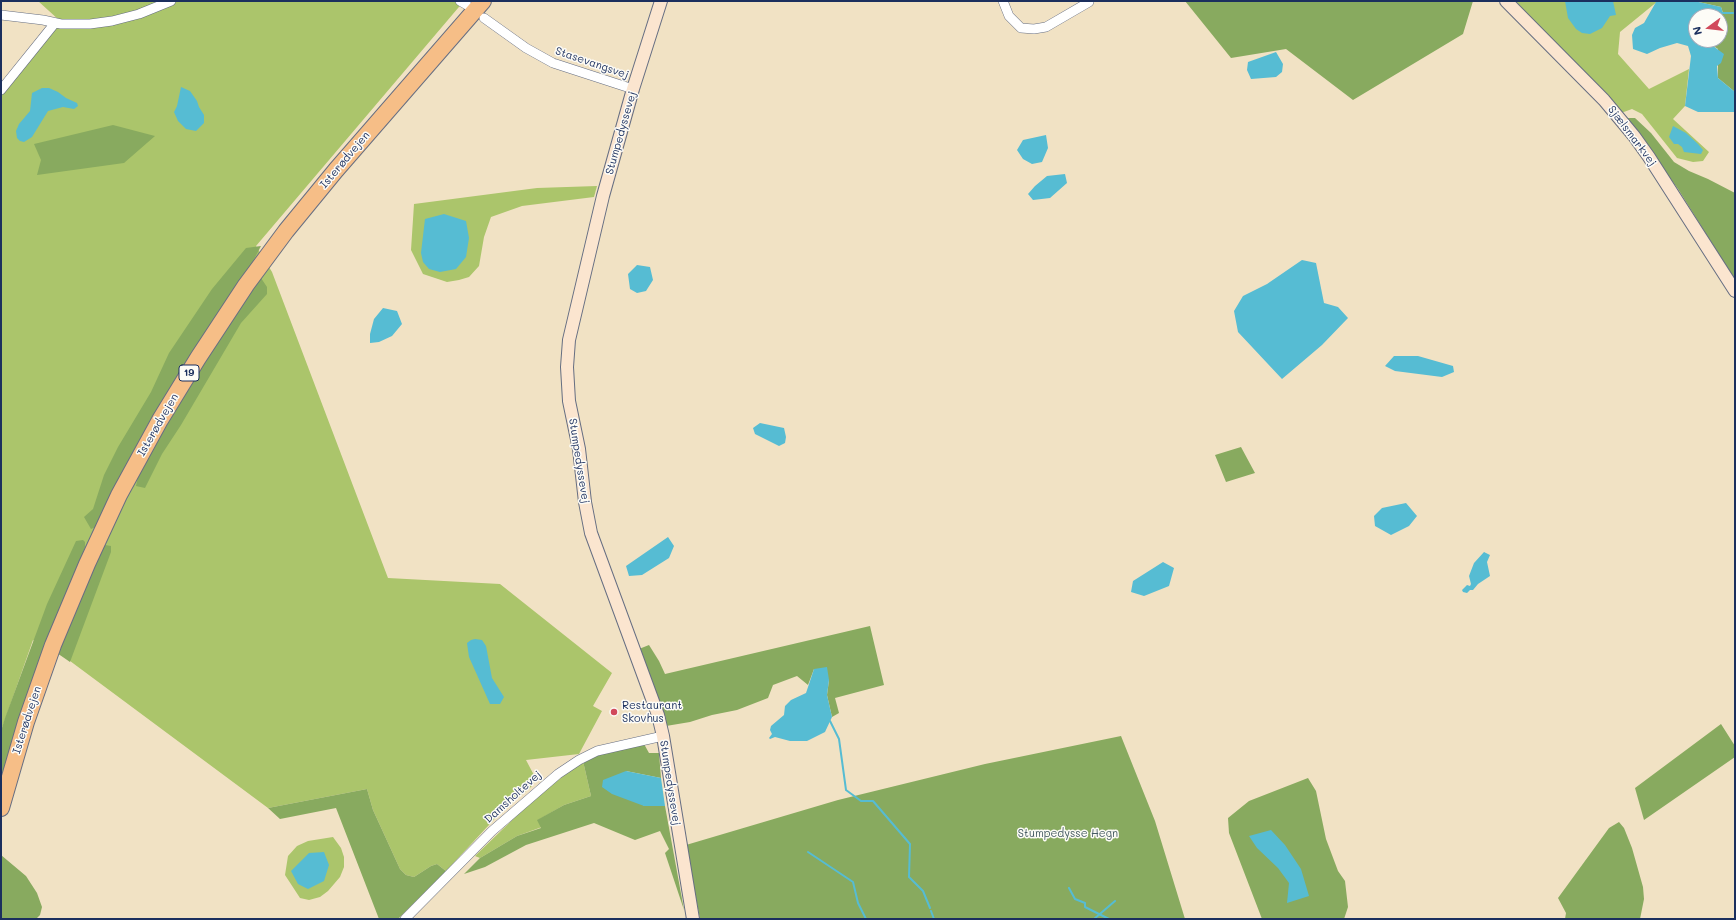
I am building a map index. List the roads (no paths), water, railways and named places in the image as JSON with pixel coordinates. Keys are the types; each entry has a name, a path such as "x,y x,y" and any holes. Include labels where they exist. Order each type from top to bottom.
{"highway":[{"name":"Isterødvejen","path":"1,808 26,722 53,645 87,564 119,495 160,420 202,351 246,285 286,231 336,170 483,1"}],"street":[{"path":"1,15 44,20 55,23 90,24 112,21 138,14 171,1"},
{"name":"Stumpedyssevej","path":"661,1 633,89 603,196 569,340 567,367 569,401 579,449 585,502 591,533 652,698 663,736 693,919"},
{"path":"1003,1 1009,16 1021,28 1034,29 1046,27 1089,2 1088,1"},
{"name":"Sjælsmarkvej","path":"1506,1 1604,100 1630,132 1649,157 1735,291"},
{"name":"Stasevangsvej","path":"484,18 526,48 553,63 633,89"},
{"path":"1,90 55,23"},
{"name":"Damsholtevej","path":"405,919 492,831 558,774 579,760 597,751 663,736"}],"water":[{"path":"1565,1 1613,1 1616,15 1610,16 1602,28 1590,34 1582,33 1576,29 1568,18"},
{"path":"1694,1 1721,8 1688,8 1688,46 1677,43 1647,54 1633,49 1632,35 1635,28 1644,23 1656,2"},
{"path":"1689,48 1716,48 1724,54 1721,63 1717,66 1718,78 1735,92 1735,112 1698,112 1685,106 1691,56"},
{"path":"1276,52 1283,64 1282,72 1276,77 1251,79 1247,70 1248,62"},
{"path":"181,87 190,91 204,115 204,123 196,131 186,129 178,121 174,112 177,106"},
{"path":"42,88 49,88 58,92 77,103 78,106 74,109 63,107 48,111 32,137 24,142 20,141 17,138 16,131 19,124 30,111 32,93"},
{"path":"1673,126 1686,133 1698,144 1703,150 1701,154 1684,152 1682,147 1678,144 1674,144 1669,137"},
{"path":"1046,135 1048,148 1042,162 1032,164 1023,159 1017,150 1023,140"},
{"path":"1065,174 1067,183 1050,198 1033,200 1028,194 1047,176"},
{"path":"444,214 466,221 469,238 466,257 456,269 440,272 429,269 423,262 421,253 425,219"},
{"path":"1302,260 1316,263 1324,303 1338,307 1348,318 1322,345 1282,379 1238,332 1234,311 1243,296 1267,284"},
{"path":"637,265 650,267 653,280 646,291 637,293 630,289 628,274"},
{"path":"383,308 397,311 402,324 392,336 379,342 370,343 370,334 374,319"},
{"path":"1394,356 1418,356 1453,366 1454,372 1442,377 1395,371 1385,366"},
{"path":"760,423 784,428 786,437 785,443 779,446 755,434 753,428"},
{"path":"1406,503 1417,516 1409,526 1391,535 1375,526 1374,516 1382,508"},
{"path":"668,537 674,546 669,558 642,575 629,576 626,566"},
{"path":"1484,552 1490,555 1487,562 1490,576 1478,584 1473,590 1470,590 1467,593 1463,592 1462,590 1467,585 1470,586 1471,584 1469,576 1474,563"},
{"path":"1163,562 1174,568 1169,586 1144,596 1131,592 1133,581"},
{"path":"475,639 482,640 486,646 492,678 504,697 500,704 490,704 469,657 467,643"},
{"path":"827,667 829,680 827,695 832,717 825,732 807,741 790,741 775,737 770,739 769,738 772,734 770,730 771,726 784,715 785,706 791,700 806,693 814,669"},
{"path":"626,771 661,778 665,806 644,806 612,794 602,787 603,780"},
{"path":"1271,830 1285,845 1301,869 1309,896 1287,903 1289,883 1278,868 1257,848 1249,836"},
{"path":"324,852 329,865 324,881 308,889 298,884 291,871 309,853"}],"waterway":[{"path":"1728,13 1733,13"},
{"path":"830,721 839,739 846,790 861,801 873,801 910,844 909,877 923,891 930,908"},
{"path":"808,852 853,882 858,903 866,919"},
{"path":"1069,888 1075,899 1085,903 1085,907 1109,919"},
{"path":"1094,919 1115,901"},
{"path":"931,911 934,919"}],"place":[{"name":"Restaurant Skovhus","path":"614,712"}],"park label":[{"name":"Stumpedysse Hegn","path":"1068,834"}]}
